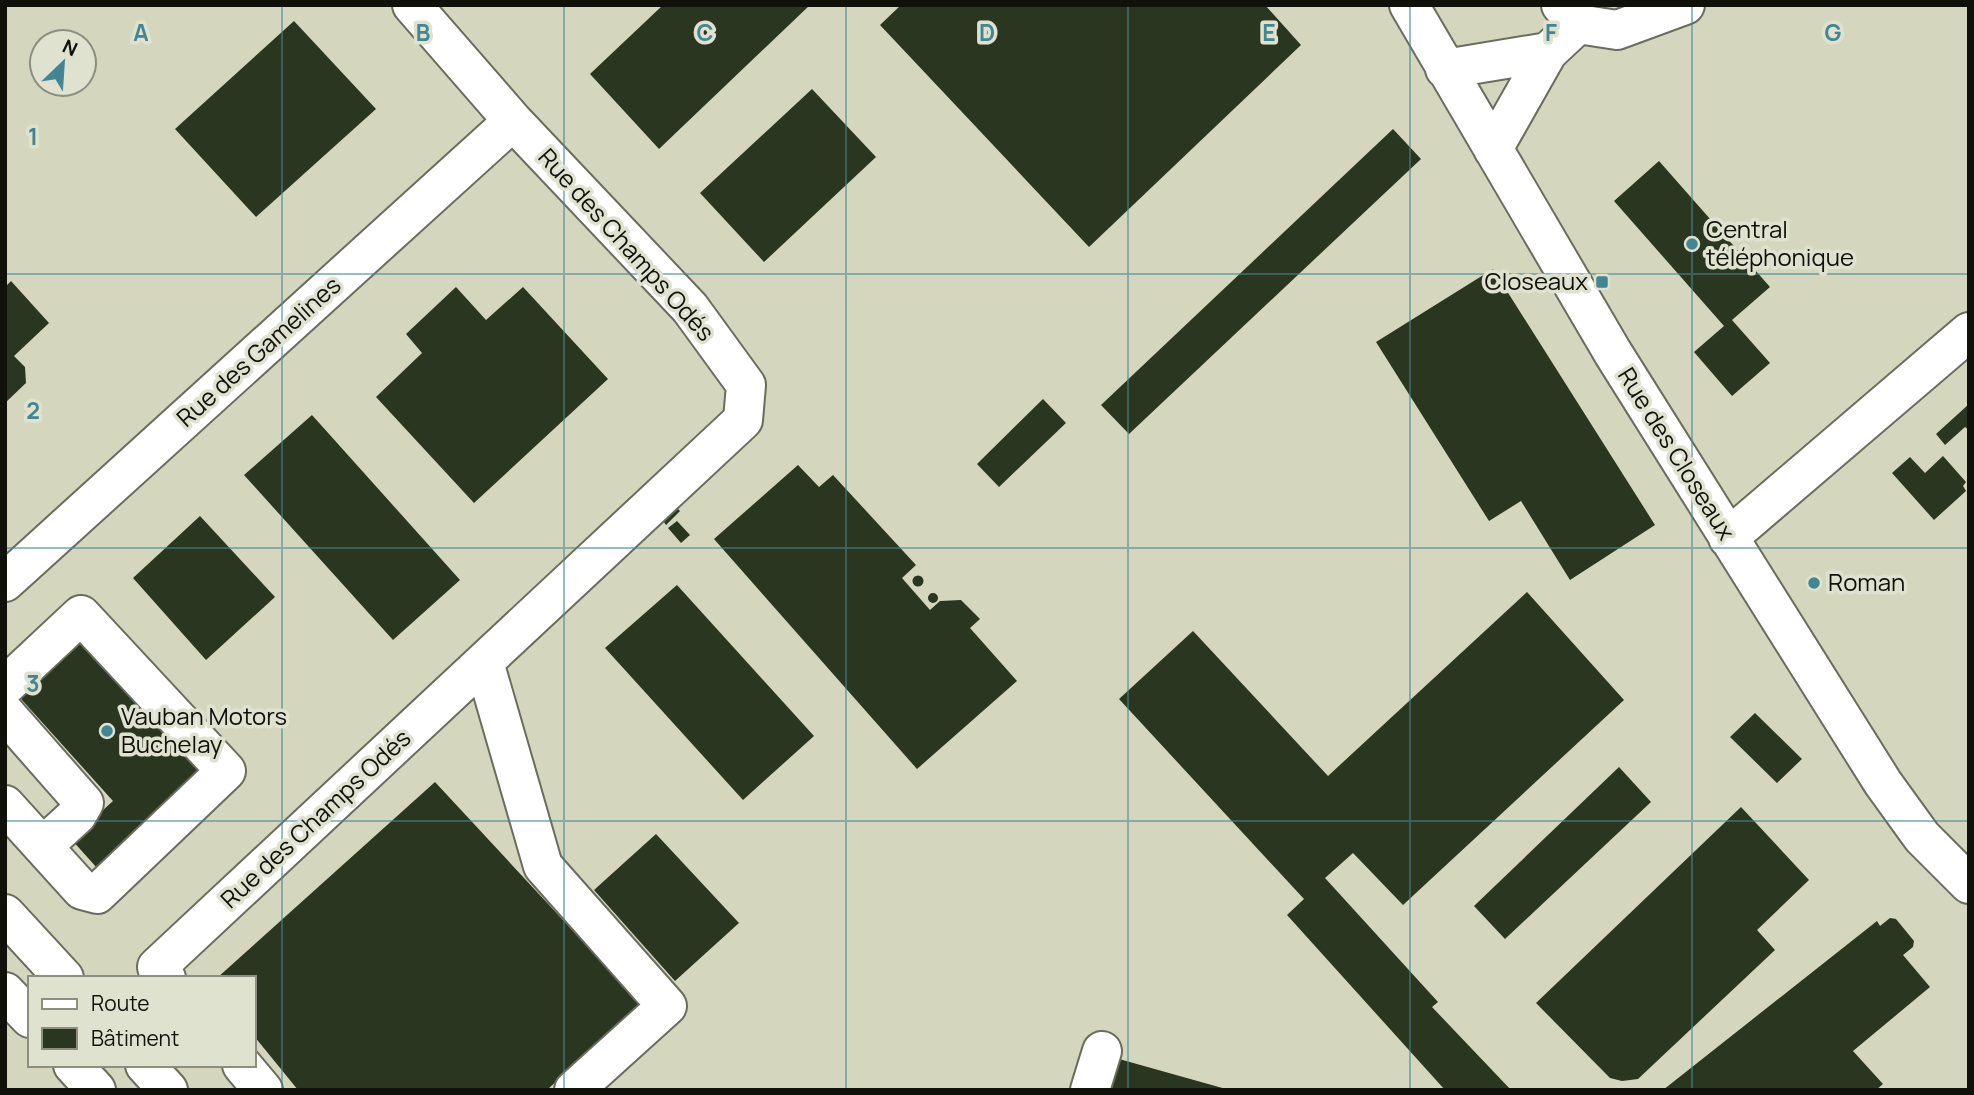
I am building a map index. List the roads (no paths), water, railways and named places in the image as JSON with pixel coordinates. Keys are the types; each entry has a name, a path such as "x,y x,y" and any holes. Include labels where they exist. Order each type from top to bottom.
{"street":[{"name":"Rue des Champs Odés","path":"164,976 157,967 743,420 746,385 690,308 513,121 412,5"},
{"name":"Rue des Closeaux","path":"1409,5 1613,353 1897,805 1922,837 1969,884"},
{"path":"1493,149 1569,14 1617,30 1685,5"},
{"path":"1445,69 1548,52"},
{"name":"Rue des Gamelines","path":"5,582 513,121"},
{"path":"1728,538 1969,332"},
{"path":"5,686 81,615 226,771 97,894 82,890 5,805"},
{"path":"484,662 543,866 667,1006 574,1090"},
{"path":"5,713 84,803 77,815 43,846"},
{"path":"5,914 62,976"},
{"path":"5,992 28,1016"},
{"path":"1090,1090 1102,1051"},
{"path":"75,1067 96,1090"},
{"path":"147,1067 168,1090"},
{"path":"244,1067 263,1090"}],"place":[{"name":"Central téléphonique","path":"1692,244"},
{"name":"Closeaux","path":"1602,282"},
{"name":"Roman","path":"1814,583"},
{"name":"Vauban Motors Buchelay","path":"107,731"}]}
